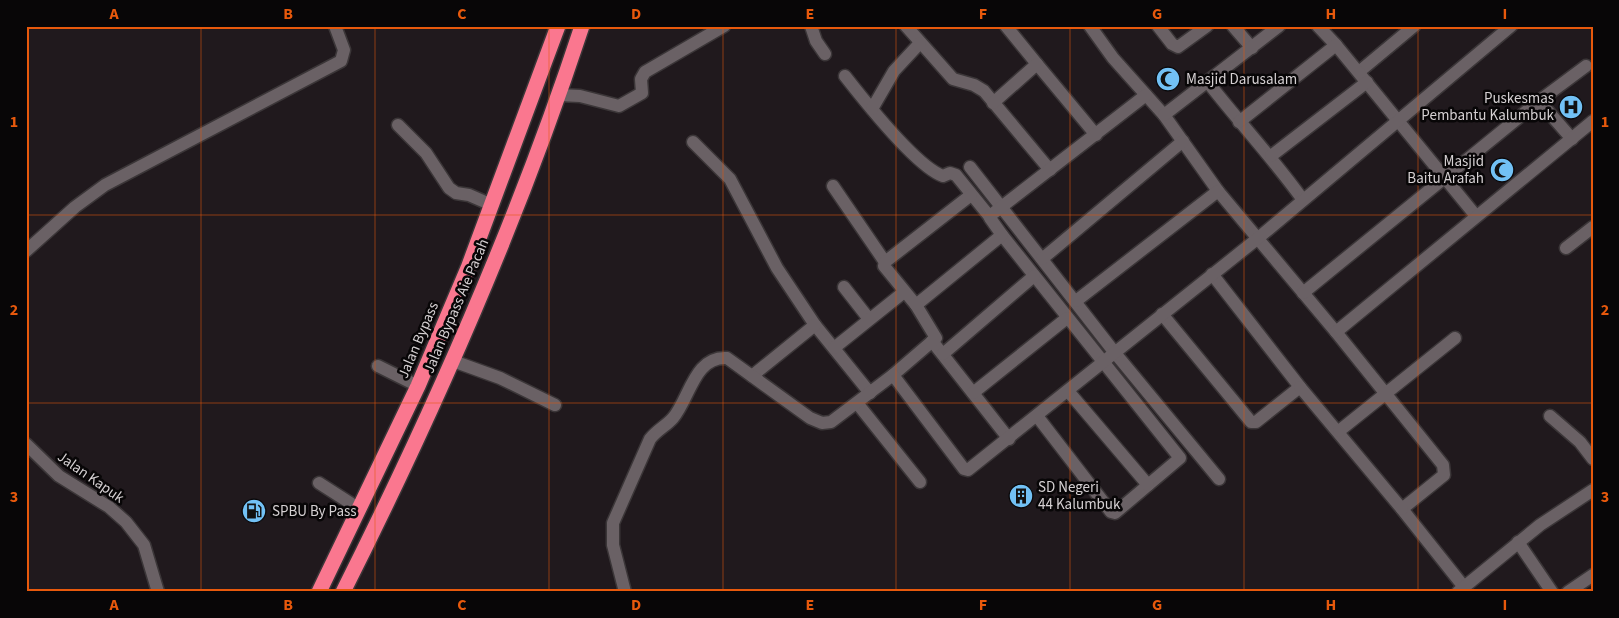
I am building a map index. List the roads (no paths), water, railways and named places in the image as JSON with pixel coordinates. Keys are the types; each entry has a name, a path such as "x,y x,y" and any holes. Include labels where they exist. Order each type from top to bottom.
{"highway":[{"name":"Jalan Bypass","path":"319,592 418,386 492,205 558,26"},
{"name":"Jalan Bypass Aie Pacah","path":"343,592 387,504 453,361 559,95 582,26"},
{"path":"534,95 559,95"}],"street":[{"path":"26,251 75,207 106,185 341,61 344,50 335,26"},
{"path":"559,95 580,96 619,106 642,93 641,79 645,72 724,26"},
{"path":"811,26 816,41 826,54"},
{"path":"906,26 953,78 979,88 1050,170"},
{"path":"1006,26 1096,135"},
{"path":"1090,26 1113,58 1164,115 1218,191 1336,332 1444,469 1440,478 1402,509"},
{"path":"1158,26 1172,44 1178,47 1207,26"},
{"path":"1234,26 1252,48"},
{"path":"1164,115 1279,26"},
{"path":"1318,26 1363,76 1476,216"},
{"path":"1271,156 1363,76 1414,26"},
{"path":"892,375 965,470 1009,439 1257,239 1508,27"},
{"path":"872,108 894,72 920,43"},
{"path":"1239,122 1336,45"},
{"path":"993,103 1037,64"},
{"path":"1302,293 1538,101 1586,66"},
{"path":"844,76 922,161 939,175 943,176 950,173 956,175 1067,318 1180,458 1116,512 1111,512 1037,416"},
{"path":"1207,81 1239,122 1271,156 1303,200"},
{"path":"990,217 1146,95"},
{"path":"1538,101 1572,139"},
{"path":"1336,332 1593,121"},
{"path":"398,125 426,153 449,188 456,193 468,195 492,205"},
{"path":"1042,259 1183,141"},
{"path":"693,142 730,179 774,263 815,326 870,393"},
{"path":"970,167 1115,353 1219,479"},
{"path":"625,592 613,545 613,523 650,439 656,431 673,418 696,376 705,364 716,357 727,358 810,418 822,423 831,422 870,393 936,338 936,335 916,305 884,266 885,262 834,186"},
{"path":"1076,301 1218,191"},
{"path":"885,262 971,196"},
{"path":"1566,248 1593,227"},
{"path":"916,305 1002,235"},
{"path":"1212,274 1300,388 1402,509 1461,589 1540,524 1593,490"},
{"path":"943,354 1034,276"},
{"path":"844,287 869,319"},
{"path":"834,348 904,292"},
{"path":"1162,314 1251,422 1256,422 1300,388"},
{"path":"974,393 1067,318"},
{"path":"752,376 815,326"},
{"path":"1339,432 1455,338"},
{"path":"932,342 1009,439"},
{"path":"453,361 500,378 556,405"},
{"path":"378,366 418,386"},
{"path":"1068,391 1148,485"},
{"path":"857,403 920,482"},
{"path":"1550,416 1580,442 1593,459"},
{"name":"Jalan Kapuk","path":"26,444 59,476 108,507 126,522 144,545 158,592"},
{"path":"319,483 358,508"},
{"path":"1518,542 1552,592"},
{"path":"1568,592 1593,576"}],"place":[{"name":"Masjid Darusalam","path":"1168,79"},
{"name":"Puskesmas Pembantu Kalumbuk","path":"1571,107"},
{"name":"Masjid Baitu Arafah","path":"1502,170"},
{"name":"SD Negeri 44 Kalumbuk","path":"1021,496"},
{"name":"SPBU By Pass","path":"254,511"}]}
